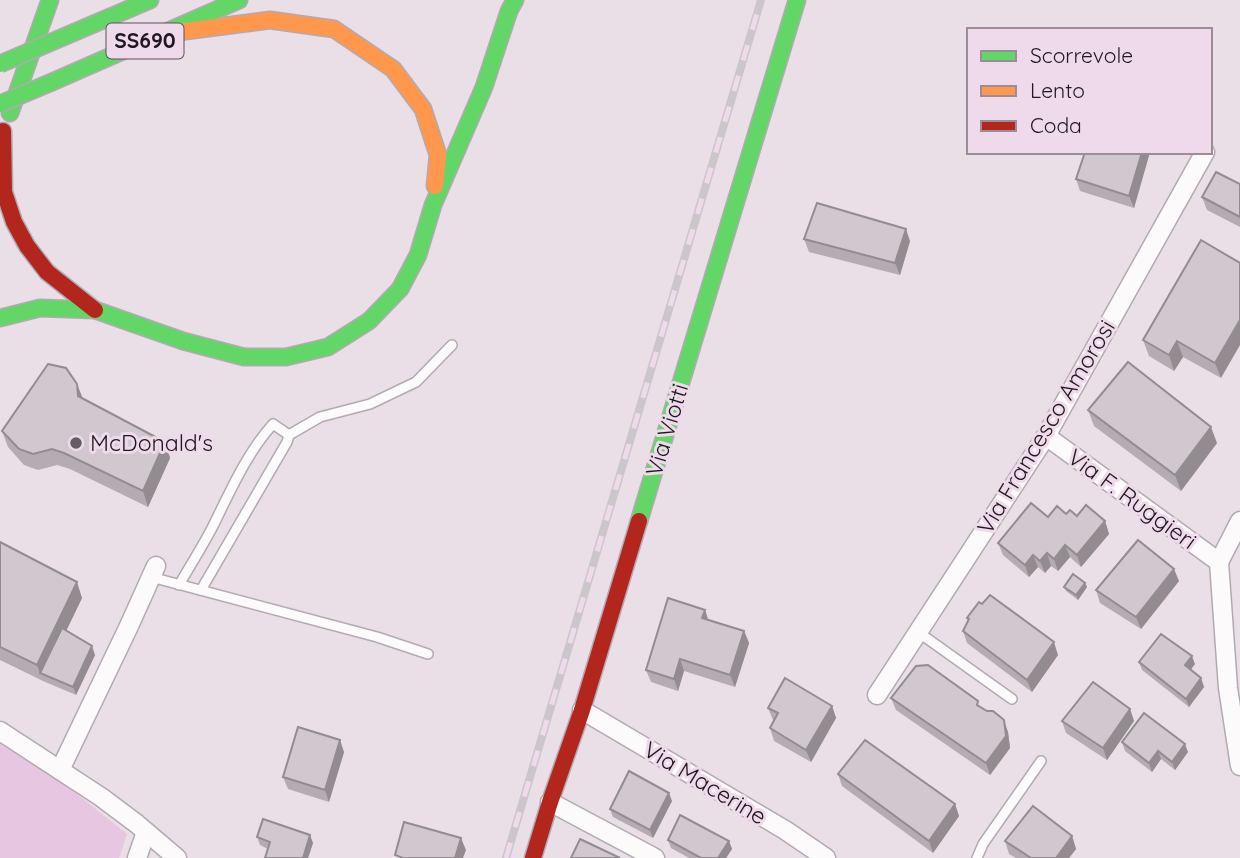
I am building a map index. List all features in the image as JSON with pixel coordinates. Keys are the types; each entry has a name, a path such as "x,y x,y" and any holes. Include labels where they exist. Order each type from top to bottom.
{"main road":[{"path":"47,272 27,246 14,222 4,192 2,136 50,0"},
{"name":"SS690","path":"0,64 150,0"},
{"name":"SS690","path":"0,104 239,0"},
{"path":"1,300 40,307 95,310 183,341 244,357 286,357 328,347 369,321 400,289 418,255 433,205 484,87 515,0"},
{"name":"Via Viotti","path":"533,858 582,710 797,0"},
{"path":"162,34 270,20 334,29 393,69 424,109 438,155 433,205"},
{"path":"10,248 47,272 95,310"},
{"path":"0,318 40,307"}],"street":[{"name":"Via Francesco Amorosi","path":"877,695 1046,436 1204,154"},
{"name":"Via F. Ruggieri","path":"1046,436 1219,562"},
{"path":"1240,521 1219,562 1228,688 1240,766"},
{"path":"60,770 153,571"},
{"name":"Via Macerine","path":"582,710 785,830 826,858"},
{"path":"0,731 101,797 177,858"},
{"path":"550,802 654,858"},
{"path":"137,858 146,832"}],"lane":[{"path":"201,590 289,435 320,417 370,404 416,382 452,345"},
{"path":"179,585 211,531 259,439 273,424 289,435"},
{"path":"153,571 179,585 428,653"},
{"path":"918,632 1012,699"},
{"path":"977,858 983,844 1041,761"}],"shaded area":[{"path":"0,744 62,782 127,834 119,858 0,858"}],"building":[{"path":"1084,154 1141,154 1129,196 1076,179"},
{"path":"1216,172 1240,184 1240,217 1202,197"},
{"path":"817,203 906,229 895,263 804,239"},
{"path":"1201,240 1240,263 1240,320 1215,363 1177,341 1169,355 1143,340"},
{"path":"1128,362 1211,427 1175,475 1088,410"},
{"name":"McDonald's","path":"48,364 66,368 77,384 78,396 165,442 143,491 64,453 52,449 33,454 19,449 2,431"},
{"path":"1031,503 1048,517 1057,506 1066,514 1070,510 1077,516 1086,505 1105,521 1077,555 1065,545 1054,559 1047,553 1040,561 1033,555 1025,565 998,543"},
{"path":"1138,540 1174,569 1136,617 1096,590"},
{"path":"0,542 77,582 37,665 0,647"},
{"path":"1073,574 1085,583 1076,595 1064,587"},
{"path":"990,595 1054,642 1027,680 963,631 969,619 967,618 979,602 982,604"},
{"path":"668,598 705,610 702,618 744,631 730,675 680,659 674,679 646,670"},
{"path":"62,628 92,646 73,687 40,673"},
{"path":"1161,634 1192,656 1185,665 1201,678 1186,699 1139,662"},
{"path":"928,665 978,701 977,705 987,711 993,711 1004,720 1006,736 986,763 891,698 916,666"},
{"path":"785,678 832,706 806,750 770,728 778,713 768,708"},
{"path":"1093,682 1130,709 1103,748 1062,721"},
{"path":"1144,713 1185,744 1172,762 1158,751 1149,763 1122,742"},
{"path":"298,727 340,740 325,790 283,777"},
{"path":"865,740 955,804 929,841 838,774"},
{"path":"629,771 669,793 650,830 610,809"},
{"path":"1033,806 1072,836 1056,858 1031,858 1005,841"},
{"path":"680,815 729,841 718,858 701,858 668,840"},
{"path":"263,819 310,835 303,858 265,858 270,842 257,837"},
{"path":"404,822 461,838 455,858 403,858 395,855"},
{"path":"580,839 620,858 571,858"}],"railway":[{"path":"506,858 761,0"}],"traffic: fast":[{"path":"10,113 50,0"},
{"path":"96,23 150,0"},
{"path":"52,82 239,0"},
{"path":"0,318 40,308 95,310 183,341 244,357 286,357 328,347 369,321 400,289 418,255 433,205 484,87 515,0"},
{"path":"639,521 797,0"},
{"path":"0,64 96,23"},
{"path":"0,104 52,82"}],"traffic: slow":[{"path":"162,34 270,20 334,29 393,69 423,109 438,155 435,186"}],"traffic: jam":[{"path":"3,131 4,192 14,222 27,246 47,272 95,310"},
{"path":"533,858 582,710 639,521"}],"place":[{"name":"McDonald's","path":"76,443"}]}
